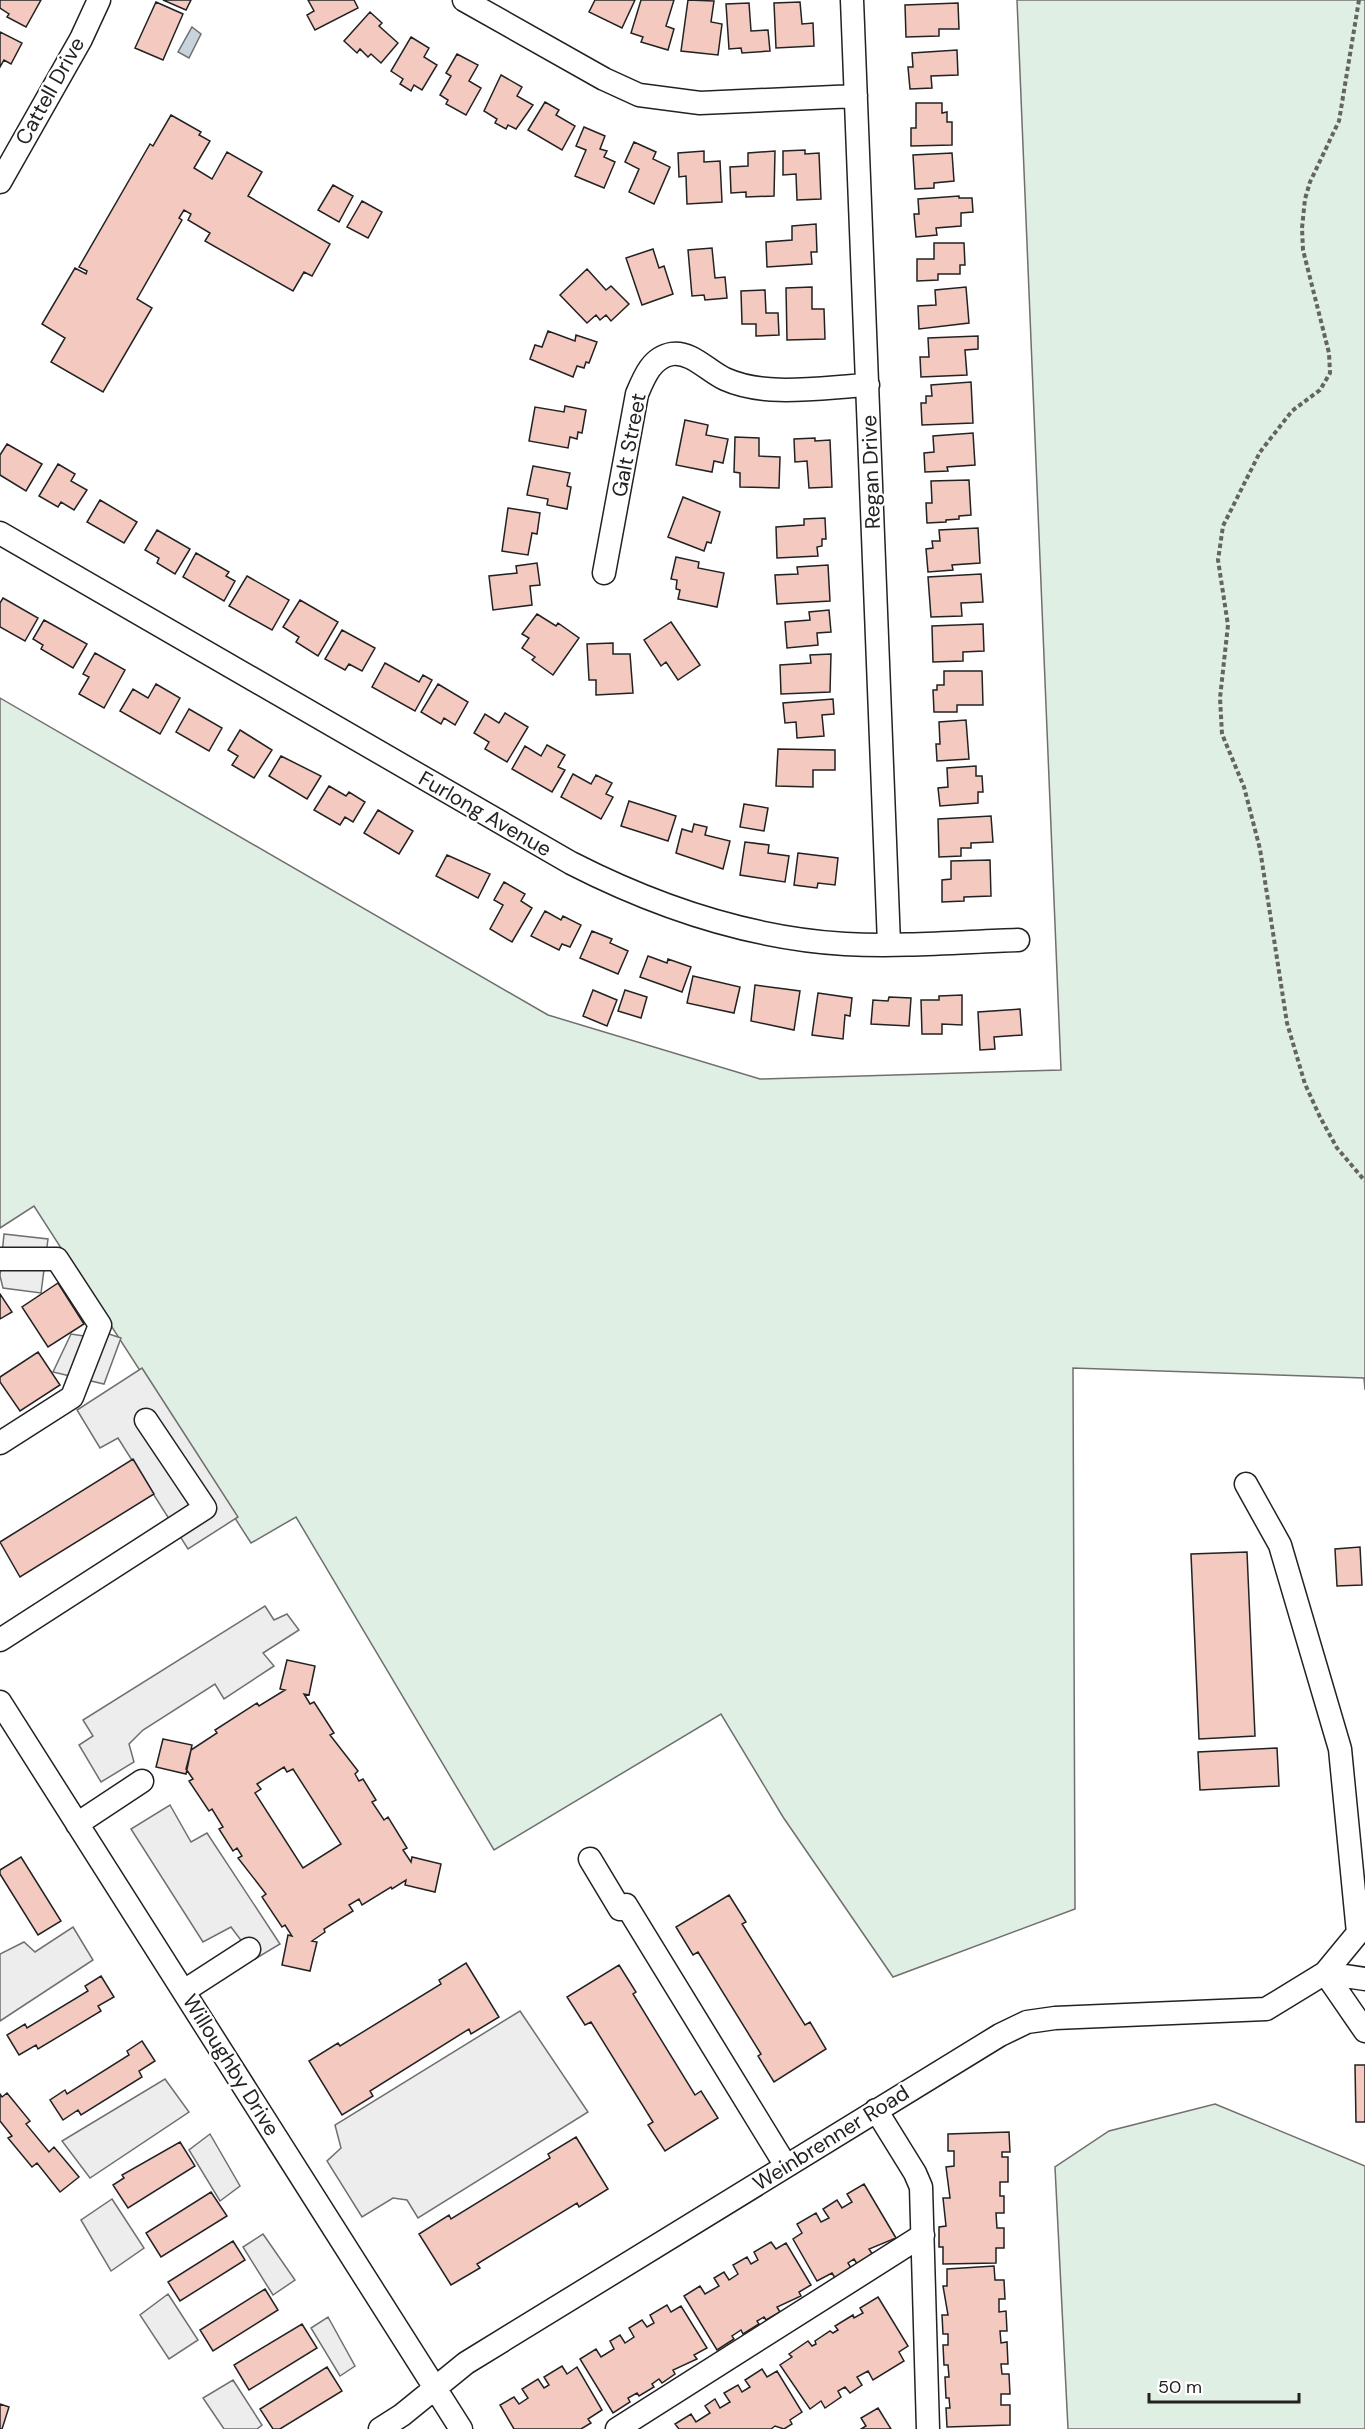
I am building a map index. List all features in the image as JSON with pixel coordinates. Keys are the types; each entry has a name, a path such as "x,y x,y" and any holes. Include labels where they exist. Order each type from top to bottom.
{"street":[{"name":"Cattell Drive","path":"0,182 81,39 99,0"},
{"path":"464,0 604,79 639,95 700,103 856,96"},
{"name":"Regan Drive","path":"852,0 889,944"},
{"name":"Galt Street","path":"604,573 637,394 645,375 658,359 673,354 689,357 724,379 744,386 780,388 867,385"},
{"name":"Furlong Avenue","path":"0,533 607,882 656,902 725,925 808,939 889,944 1018,940"},
{"path":"0,1258 57,1260 100,1324 72,1397 0,1443"},
{"path":"0,1640 205,1508 146,1420"},
{"name":"Weinbrenner Road","path":"380,2429 402,2415 466,2363 973,2050 1027,2022 1055,2018 1266,2009 1325,1973 1358,1933 1340,1749 1280,1545 1246,1484"},
{"name":"Willoughby Drive","path":"0,1702 461,2429"},
{"path":"78,1824 142,1781"},
{"path":"590,1859 623,1907 786,2166"},
{"path":"184,1991 249,1949"},
{"path":"1325,1973 1365,1980"},
{"path":"1325,1973 1365,2031"},
{"path":"876,2110 919,2180 928,2429"},
{"path":"617,2429 922,2235"}],"path":[{"path":"1359,0 1339,121 1310,182 1305,199 1302,228 1303,250 1329,353 1330,373 1320,390 1292,411 1260,452 1223,526 1218,560 1228,625 1220,698 1222,734 1244,787 1260,849 1287,1023 1305,1084 1320,1118 1337,1148 1365,1181"}],"green space":[{"path":"1017,0 1365,0 1365,1390 1364,1378 1073,1368 1075,1909 893,1977 783,1817 721,1714 494,1850 296,1517 251,1543 34,1206 0,1228 0,698 548,1015 760,1079 1061,1070"},
{"path":"1215,2104 1365,2166 1365,2429 1068,2429 1055,2167 1109,2131"}],"shaded area":[{"path":"192,27 201,34 189,58 178,52"},
{"path":"4,1234 48,1239 41,1293 3,1288 0,1276"},
{"path":"106,1333 121,1338 104,1384 53,1372 71,1334 84,1336"},
{"path":"142,1368 238,1517 188,1549 118,1438 100,1448 77,1410"},
{"path":"265,1606 274,1620 287,1614 299,1630 263,1653 274,1666 224,1699 215,1684 143,1730 129,1744 134,1762 101,1782 79,1745 93,1736 83,1720"},
{"path":"170,1805 191,1842 207,1833 280,1944 255,1959 231,1927 203,1942 131,1829"},
{"path":"73,1927 93,1960 0,2021 0,1954 24,1942 35,1952"},
{"path":"520,2011 588,2112 418,2218 407,2200 393,2198 362,2217 327,2161 341,2148 335,2125"},
{"path":"165,2079 189,2112 90,2178 62,2141"},
{"path":"210,2134 240,2186 220,2201 189,2150"},
{"path":"112,2199 144,2248 111,2271 81,2220"},
{"path":"263,2234 295,2280 273,2295 243,2247"},
{"path":"168,2294 198,2340 169,2359 140,2315"},
{"path":"328,2317 355,2366 340,2376 311,2328"},
{"path":"233,2380 262,2425 257,2429 224,2429 203,2398"}],"building":[{"path":"0,0 41,0 26,27 7,17 9,14 0,8"},
{"path":"163,0 191,0 186,10"},
{"path":"308,0 354,0 358,8 315,30 307,15 314,11"},
{"path":"595,0 635,0 622,28 589,12"},
{"path":"641,0 674,0 666,26 674,29 668,50 641,42 643,37 631,33"},
{"path":"688,0 714,1 711,22 722,24 718,55 681,51"},
{"path":"156,2 183,14 163,60 135,48"},
{"path":"800,2 802,24 813,23 814,46 776,48 774,3"},
{"path":"749,3 751,31 768,30 770,51 742,53 741,48 729,49 726,4"},
{"path":"958,3 959,29 939,29 939,36 906,37 905,5"},
{"path":"370,12 382,23 379,26 398,43 381,63 371,54 368,57 360,49 357,53 344,41"},
{"path":"0,32 22,43 11,64 4,60 0,67"},
{"path":"411,37 429,48 424,57 437,65 422,90 414,85 411,91 400,84 403,79 391,71"},
{"path":"957,50 958,75 931,76 932,88 910,89 908,67 913,67 912,53"},
{"path":"457,54 478,65 469,81 481,88 466,115 446,104 448,100 440,95 451,76 446,73"},
{"path":"501,75 522,87 517,96 533,105 516,129 508,125 506,129 495,123 497,119 484,111"},
{"path":"545,102 559,110 556,115 575,126 562,150 528,130"},
{"path":"916,103 942,103 942,113 947,112 947,122 952,122 952,145 911,146 911,128 916,128"},
{"path":"171,115 201,132 199,135 210,141 194,168 212,179 227,152 262,172 248,196 330,244 312,276 304,272 293,291 205,241 210,233 188,220 191,214 184,210 179,218 182,220 137,299 152,308 103,392 51,362 65,338 42,324 75,268 86,274 87,271 79,267 150,144 153,146"},
{"path":"584,127 605,136 600,149 607,151 604,157 615,162 604,188 575,176 586,150 576,146"},
{"path":"634,142 656,152 653,159 670,167 654,204 629,192 639,169 625,162"},
{"path":"805,150 805,154 819,153 821,199 797,200 796,174 783,175 783,151"},
{"path":"704,151 704,162 720,161 722,202 687,204 686,176 679,177 678,153"},
{"path":"775,151 774,196 746,197 746,192 731,193 730,167 748,166 748,153"},
{"path":"952,153 954,181 934,183 934,188 915,189 913,155"},
{"path":"333,185 353,196 339,222 318,210"},
{"path":"959,196 959,198 972,198 973,212 961,213 961,226 936,228 937,235 916,237 914,214 919,214 918,199"},
{"path":"362,201 382,212 368,238 347,227"},
{"path":"816,224 817,252 811,252 812,264 767,267 766,242 792,240 792,226"},
{"path":"934,243 964,243 965,265 960,265 960,274 938,274 938,280 917,281 917,259 934,259"},
{"path":"712,248 715,278 725,277 727,298 705,300 704,295 692,296 688,250"},
{"path":"653,249 659,268 664,266 673,294 642,305 626,258"},
{"path":"587,269 606,290 611,286 629,304 611,321 606,315 600,320 596,315 587,323 560,295"},
{"path":"812,287 812,309 824,309 825,339 787,340 786,288"},
{"path":"966,287 969,323 919,329 918,306 936,305 935,290"},
{"path":"765,290 766,313 778,313 779,335 756,336 756,324 742,324 741,291"},
{"path":"548,331 575,341 576,335 597,342 589,363 586,362 584,368 577,366 573,377 530,359 535,345 542,347"},
{"path":"978,336 978,349 965,350 967,375 921,377 920,357 929,357 928,338"},
{"path":"971,382 973,423 922,425 921,403 926,403 926,396 932,396 931,385"},
{"path":"565,406 586,410 582,433 578,432 577,439 570,437 568,448 529,441 535,407 564,412"},
{"path":"685,420 708,425 706,435 728,439 723,463 714,461 712,472 676,465"},
{"path":"973,433 975,465 947,467 948,471 925,472 924,453 934,452 933,436"},
{"path":"735,437 759,438 759,456 780,457 779,488 740,487 740,473 734,472"},
{"path":"815,438 815,441 830,440 832,487 809,488 807,461 795,462 794,439"},
{"path":"7,444 42,464 26,491 0,475 0,455"},
{"path":"58,464 75,474 71,481 87,490 74,510 61,502 58,507 39,496"},
{"path":"533,466 570,473 567,486 571,487 567,509 547,505 548,499 527,495"},
{"path":"969,480 971,515 959,516 959,519 946,520 946,522 927,523 926,503 932,503 931,481"},
{"path":"683,497 720,512 711,543 707,542 704,551 668,537"},
{"path":"100,500 137,522 124,543 87,522"},
{"path":"508,508 540,513 537,534 532,533 528,555 502,551"},
{"path":"825,518 826,539 822,539 822,546 817,547 818,556 777,558 776,527 804,525 804,519"},
{"path":"978,528 980,563 952,565 953,570 928,572 926,549 933,548 932,541 940,541 939,530"},
{"path":"157,530 190,549 175,574 157,563 159,558 145,550"},
{"path":"196,553 229,572 226,576 235,581 224,601 183,577"},
{"path":"676,557 699,562 698,568 724,573 717,607 678,599 680,590 676,589 677,580 671,579"},
{"path":"537,563 540,585 530,586 532,605 493,610 489,576 517,573 516,566"},
{"path":"828,565 830,601 777,604 775,575 798,574 797,567"},
{"path":"981,574 983,602 961,603 962,616 931,617 928,577"},
{"path":"247,576 289,600 272,630 229,606"},
{"path":"3,598 38,618 25,641 0,627 0,603"},
{"path":"300,600 338,622 318,656 296,642 299,637 283,627"},
{"path":"829,610 831,632 817,633 818,645 787,648 785,622 810,620 809,612"},
{"path":"537,614 556,626 558,623 579,638 553,675 532,660 535,657 522,648 529,638 522,634"},
{"path":"44,620 87,644 73,668 41,649 43,645 33,639"},
{"path":"671,622 700,665 678,680 666,662 661,666 644,640"},
{"path":"983,624 984,651 963,652 963,661 933,662 932,626"},
{"path":"342,630 375,648 362,671 349,664 345,670 325,659"},
{"path":"613,643 613,654 630,654 633,693 596,695 596,680 589,680 587,644"},
{"path":"95,653 125,670 104,708 79,694 89,677 83,674"},
{"path":"831,654 830,692 781,694 780,665 811,663 810,655"},
{"path":"385,663 419,682 423,675 432,680 415,711 372,687"},
{"path":"944,671 982,671 983,705 957,705 957,712 934,712 933,690 937,690 937,685 944,685"},
{"path":"156,684 180,698 160,734 120,711 133,689 148,698"},
{"path":"438,684 468,702 455,725 444,718 441,724 421,712"},
{"path":"833,699 834,714 822,715 824,736 797,738 796,722 785,723 783,703"},
{"path":"189,709 222,728 209,751 176,732"},
{"path":"505,713 528,727 507,762 485,749 489,742 474,733 485,714 499,723"},
{"path":"966,720 969,759 937,761 936,744 940,744 939,722"},
{"path":"240,730 272,750 254,778 232,765 238,756 228,750"},
{"path":"547,745 565,755 558,767 565,770 552,792 512,769 525,746 541,756"},
{"path":"778,749 835,750 835,770 813,770 813,787 776,786"},
{"path":"281,756 321,776 307,799 269,776"},
{"path":"976,766 976,776 982,776 983,792 978,792 978,803 940,806 938,788 948,787 947,768"},
{"path":"573,774 591,784 596,775 612,783 606,794 613,797 601,819 561,797"},
{"path":"329,786 346,796 349,792 365,802 353,822 345,817 340,825 314,810"},
{"path":"629,801 676,816 668,841 621,826"},
{"path":"744,804 768,808 764,831 740,827"},
{"path":"378,810 413,831 399,854 364,833"},
{"path":"991,816 993,842 971,843 971,848 961,848 961,856 939,857 938,819"},
{"path":"694,824 707,827 705,835 730,841 723,869 676,853 682,829 692,832"},
{"path":"745,842 769,845 768,853 789,856 785,882 740,875"},
{"path":"798,853 838,858 835,885 818,883 817,888 794,885"},
{"path":"447,855 490,874 478,898 436,876"},
{"path":"990,860 991,896 964,897 964,901 942,902 942,880 951,879 951,861"},
{"path":"504,882 525,894 521,901 532,908 512,942 490,929 503,905 494,900"},
{"path":"545,911 561,920 563,916 581,925 570,947 562,944 559,950 531,936"},
{"path":"592,931 612,939 610,943 628,951 618,974 580,958"},
{"path":"648,956 667,963 668,959 691,967 682,992 640,977"},
{"path":"693,976 740,987 734,1013 687,1003"},
{"path":"755,985 800,991 794,1030 751,1021"},
{"path":"593,990 617,1000 607,1026 583,1016"},
{"path":"625,990 647,997 641,1018 618,1011"},
{"path":"818,993 852,998 850,1016 845,1015 843,1039 812,1035"},
{"path":"962,995 962,1025 942,1024 942,1034 922,1034 921,1000 939,1000 939,996"},
{"path":"889,997 911,998 909,1026 871,1024 873,1000 888,1001"},
{"path":"1020,1009 1022,1035 994,1037 995,1049 980,1050 978,1012"},
{"path":"58,1283 84,1324 48,1347 22,1307"},
{"path":"0,1294 12,1312 0,1319"},
{"path":"38,1352 60,1385 20,1411 0,1382 0,1377"},
{"path":"133,1459 154,1494 20,1577 0,1542"},
{"path":"1360,1547 1362,1585 1337,1586 1335,1549"},
{"path":"1247,1552 1255,1736 1199,1739 1191,1554"},
{"path":"287,1660 315,1666 309,1695 304,1694 310,1704 314,1702 334,1733 330,1735 358,1771 355,1774 359,1781 363,1779 376,1800 372,1802 384,1820 388,1817 407,1848 403,1850 411,1862 412,1857 441,1864 435,1892 405,1885 406,1880 362,1905 359,1899 349,1905 353,1911 324,1929 325,1932 312,1941 317,1942 310,1971 282,1965 288,1935 292,1936 285,1925 282,1927 262,1897 266,1894 238,1858 242,1856 237,1848 233,1851 219,1829 223,1827 212,1809 209,1811 189,1781 193,1779 186,1769 191,1750 217,1733 215,1730 257,1703 259,1706 285,1690 280,1689","holes":["284,1767 287,1772 293,1769 341,1844 303,1868 255,1793 261,1789 257,1784"]},
{"path":"163,1739 192,1745 186,1774 156,1767"},
{"path":"1277,1748 1279,1786 1200,1790 1198,1752"},
{"path":"21,1857 61,1921 38,1935 0,1874 0,1870"},
{"path":"729,1895 746,1922 742,1924 805,2025 810,2022 826,2049 774,2082 758,2056 761,2054 698,1952 693,1955 676,1927"},
{"path":"466,1963 499,2017 471,2034 469,2029 370,2091 373,2096 342,2115 309,2061 338,2043 340,2046 441,1984 439,1980"},
{"path":"619,1965 636,1992 633,1994 695,2095 701,2091 718,2118 665,2151 648,2125 653,2122 591,2022 585,2025 567,1997"},
{"path":"101,1976 114,1997 98,2006 101,2011 38,2049 36,2045 19,2055 7,2035 25,2024 27,2028 88,1991 85,1986"},
{"path":"142,2041 155,2061 139,2071 142,2077 81,2115 78,2110 63,2120 50,2100 65,2090 67,2094 129,2055 127,2051"},
{"path":"1355,2065 1365,2065 1365,2122 1356,2122"},
{"path":"7,2093 30,2121 26,2124 49,2152 54,2147 79,2177 60,2192 37,2163 32,2167 8,2138 12,2136 0,2121 0,2094 2,2097"},
{"path":"1009,2132 1010,2152 1002,2152 1002,2157 1008,2157 1008,2182 1000,2182 1000,2196 1004,2196 1004,2213 996,2213 997,2228 1004,2228 1004,2248 996,2248 996,2263 943,2264 943,2247 939,2247 939,2227 946,2226 943,2198 950,2198 946,2167 954,2166 954,2151 948,2151 948,2134"},
{"path":"576,2137 608,2189 579,2207 577,2203 477,2264 480,2268 451,2285 419,2234 449,2215 451,2219 550,2158 548,2154"},
{"path":"180,2142 195,2166 128,2208 113,2185 124,2178 122,2175"},
{"path":"864,2184 896,2238 869,2249 873,2255 857,2264 854,2259 848,2263 851,2268 835,2278 832,2273 817,2281 793,2239 802,2233 797,2224 816,2213 821,2222 829,2218 823,2209 837,2200 842,2208 852,2202 847,2194"},
{"path":"211,2192 227,2216 161,2257 146,2233"},
{"path":"233,2241 245,2260 180,2301 168,2282"},
{"path":"771,2242 776,2249 786,2243 811,2285 799,2292 801,2296 777,2307 780,2312 766,2320 764,2317 757,2321 759,2324 743,2334 741,2330 732,2336 734,2339 717,2350 684,2296 700,2286 705,2294 719,2286 714,2278 724,2272 729,2280 738,2274 733,2265 747,2257 751,2264 758,2260 754,2252"},
{"path":"994,2266 995,2280 1004,2280 1005,2299 999,2299 999,2312 1006,2311 1007,2331 1000,2331 1001,2343 1007,2342 1008,2364 1001,2364 1002,2374 1009,2374 1010,2394 1001,2394 1001,2405 1010,2405 1010,2425 947,2427 946,2408 950,2408 949,2398 946,2398 945,2377 949,2377 948,2365 944,2365 943,2345 948,2345 948,2334 943,2334 942,2315 948,2315 943,2286 947,2286 947,2269"},
{"path":"265,2289 278,2310 213,2351 200,2330"},
{"path":"878,2297 908,2346 899,2352 904,2361 873,2380 868,2371 857,2377 862,2385 850,2393 845,2387 838,2391 841,2397 825,2408 821,2401 810,2409 780,2365 792,2357 789,2354 808,2341 812,2346 816,2344 815,2341 830,2331 833,2333 838,2330 835,2326 853,2315 854,2318 863,2313 860,2308"},
{"path":"667,2305 671,2312 681,2306 707,2348 694,2355 697,2359 673,2370 675,2374 662,2383 659,2379 652,2384 654,2387 639,2396 637,2393 628,2398 630,2402 613,2413 580,2359 596,2349 601,2357 614,2349 610,2341 620,2335 625,2343 634,2337 629,2328 642,2320 647,2327 654,2323 650,2315"},
{"path":"302,2324 317,2348 249,2390 234,2365"},
{"path":"562,2366 567,2374 577,2367 602,2410 588,2419 591,2423 581,2429 514,2429 500,2405 514,2397 519,2404 528,2398 522,2389 538,2379 544,2388 549,2385 544,2377"},
{"path":"327,2367 342,2391 280,2429 273,2429 260,2409"},
{"path":"762,2369 767,2377 777,2371 802,2412 790,2420 792,2424 784,2429 775,2426 771,2429 679,2429 675,2424 691,2414 696,2422 710,2413 705,2406 715,2399 720,2408 730,2402 724,2393 738,2385 742,2392 750,2387 745,2380"},
{"path":"0,2404 9,2407 2,2429 0,2429"},
{"path":"878,2408 891,2429 861,2429 866,2426 861,2418"}]}
